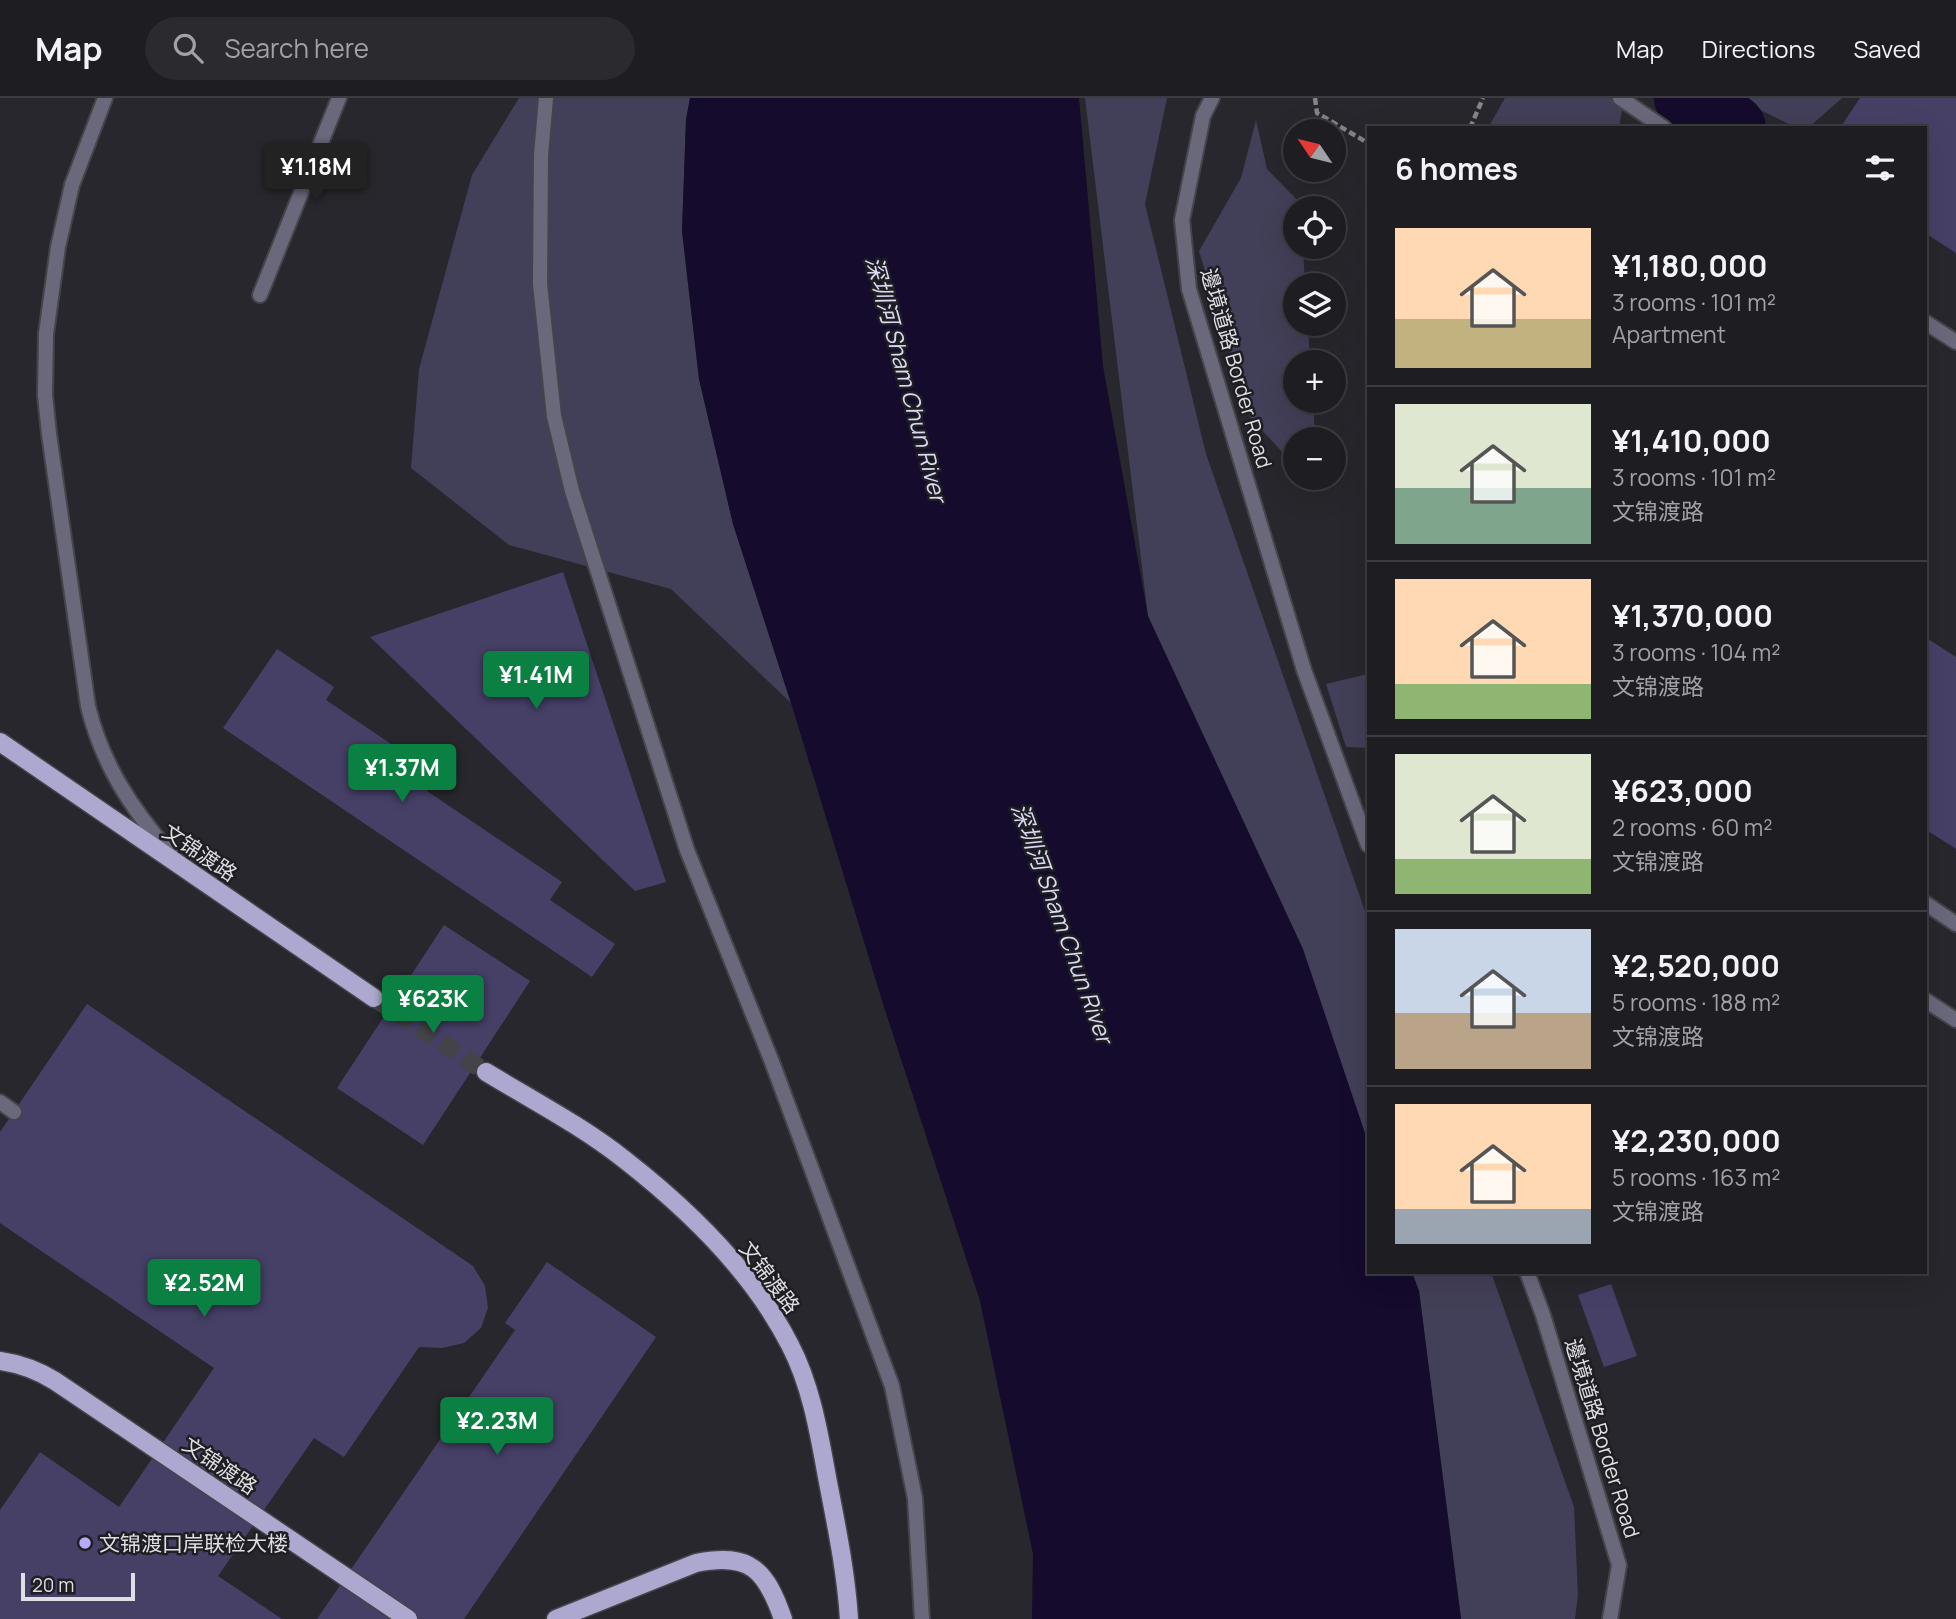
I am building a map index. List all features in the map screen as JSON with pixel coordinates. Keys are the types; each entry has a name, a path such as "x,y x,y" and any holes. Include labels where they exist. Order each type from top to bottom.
{"main road":[{"name":"文锦渡路","path":"0,742 374,998"},
{"name":"文锦渡路","path":"486,1072 624,1159 702,1229 748,1279 769,1307 791,1347 816,1424 846,1581 849,1619"},
{"name":"文锦渡路","path":"0,1361 16,1363 55,1381 408,1619"},
{"path":"556,1619 588,1612 696,1563 716,1558 735,1559 753,1565 768,1581 783,1619"}],"street":[{"path":"105,98 72,185 58,247 46,334 49,434 94,733 130,805 184,868"},
{"path":"260,295 339,98"},
{"path":"546,98 541,155 540,284 554,416 572,491 687,850 772,1062 892,1386 915,1498 922,1619"},
{"name":"邊境道路 Border Road","path":"1212,98 1203,116 1182,220 1189,289 1304,670 1367,842"},
{"path":"1620,98 1661,126"},
{"path":"1927,323 1956,342"},
{"path":"1927,904 1956,924"},
{"path":"1927,1001 1956,1020"},
{"path":"0,1102 14,1112"},
{"name":"邊境道路 Border Road","path":"1529,1274 1619,1565 1610,1619"}],"path":[{"path":"1315,98 1317,113 1367,142"},
{"path":"1471,126 1483,98"}],"shaded area":[{"path":"519,98 690,98 686,120 682,231 699,379 733,524 791,703 671,589 509,545 411,468 419,369 472,175"},
{"path":"1085,98 1167,98 1145,204 1206,454 1367,917 1367,1164 1148,616"},
{"path":"1505,98 1624,98 1619,126 1489,126"},
{"path":"1736,98 1842,98 1810,126 1793,126"},
{"path":"1256,120 1267,169 1293,196 1283,196 1283,259 1304,259 1304,273 1283,273 1283,336 1309,336 1309,350 1283,350 1283,413 1314,413 1314,427 1283,427 1283,453 1250,417 1199,251 1241,178"},
{"path":"1367,674 1367,748 1346,747 1326,684"},
{"path":"1412,1274 1492,1274 1574,1507 1578,1595 1575,1619 1461,1619 1419,1291"}],"water":[{"name":"深圳河 Sham Chun River","path":"690,98 1079,98 1103,366 1148,616 1303,949 1367,1139 1367,1274 1413,1274 1419,1291 1461,1619 1032,1619 1033,1554 980,1301 884,1007 733,524 699,379 682,231 686,120"}],"building":[{"path":"1860,98 1956,98 1956,253 1927,234 1927,126 1841,126"},
{"path":"563,572 666,882 635,891 370,637"},
{"path":"1927,638 1956,657 1956,849 1927,830"},
{"path":"277,649 334,687 326,700 437,775 427,791 562,882 550,900 615,944 592,977 223,728"},
{"path":"444,925 530,981 423,1145 337,1088"},
{"path":"87,1004 473,1266 485,1286 488,1308 481,1328 464,1343 442,1348 419,1347 344,1457 314,1438 218,1576 282,1619 0,1619 0,1510 40,1452 119,1507 214,1368 0,1223 0,1132"},
{"path":"547,1262 656,1337 464,1619 317,1619 515,1330 505,1323"},
{"path":"1611,1284 1637,1356 1604,1367 1578,1295"}],"waterway":[{"path":"1688,98 1729,126"}],"tunnel":[{"path":"374,998 486,1072"}],"place":[{"name":"文锦渡口岸联检大楼","path":"85,1543"}]}
